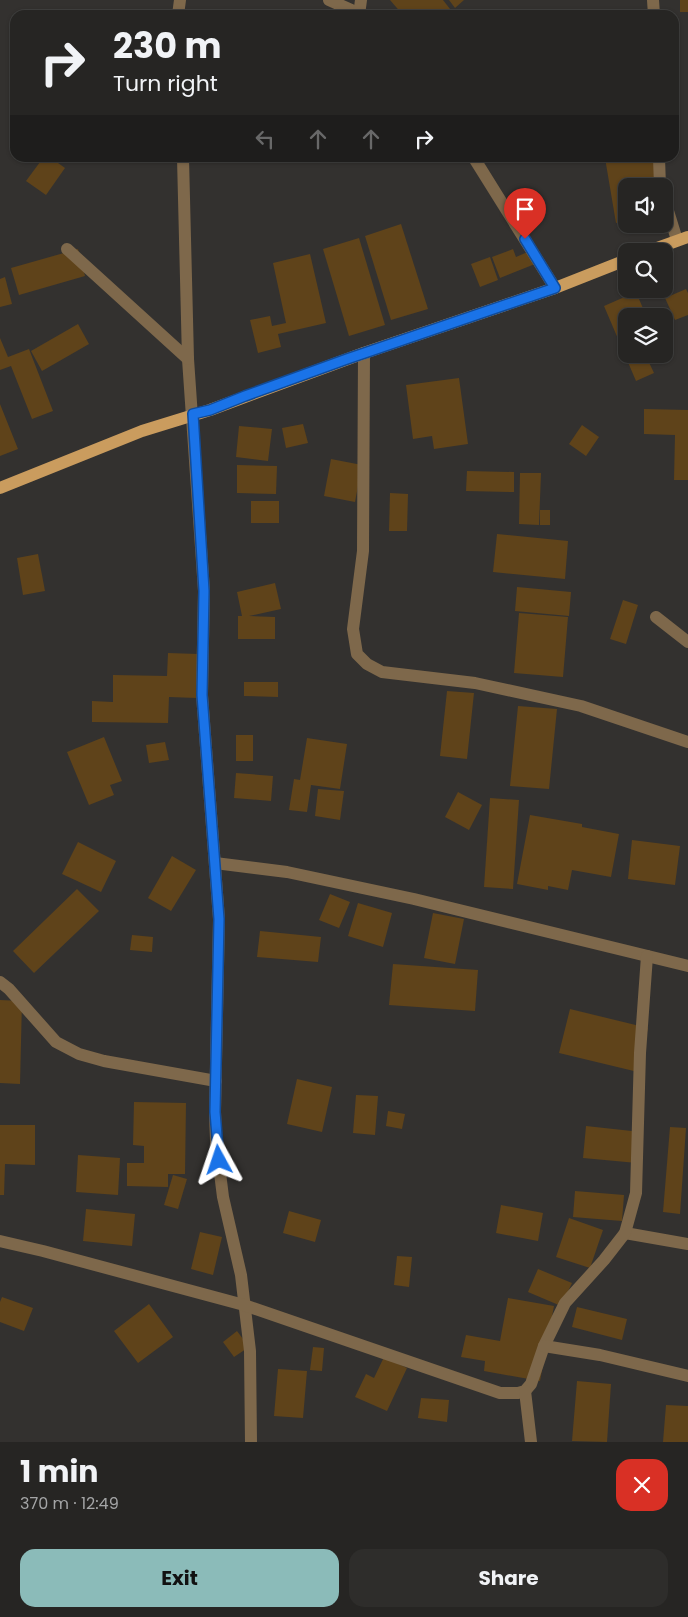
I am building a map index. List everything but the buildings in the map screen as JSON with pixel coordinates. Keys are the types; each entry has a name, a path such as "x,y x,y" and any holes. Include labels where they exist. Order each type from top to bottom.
{"main road":[{"path":"670,243 683,238"},
{"path":"0,488 142,431 210,410 364,353 555,288 618,263"}],"street":[{"path":"329,0 350,10"},
{"path":"183,162 188,358 204,591 202,695 219,919 216,1141 223,1197 241,1275 250,1352 251,1442"},
{"path":"476,162 555,288"},
{"path":"659,162 660,178"},
{"path":"673,217 683,238"},
{"path":"67,249 188,358"},
{"path":"364,353 363,551 353,629 357,654 367,664 382,672 474,683 580,706 688,742"},
{"path":"656,617 688,642"},
{"path":"215,863 288,872 414,899 688,966"},
{"path":"0,1241 244,1305 500,1393 525,1391 531,1384 544,1346 565,1303 626,1233 636,1193 640,1053 646,956"},
{"path":"0,982 9,989 56,1042 79,1054 104,1061 216,1081"},
{"path":"626,1233 688,1244"},
{"path":"544,1346 600,1355 688,1376"},
{"path":"525,1391 531,1442"}],"route":[{"path":"219,1160 215,1112 219,919 202,695 204,591 193,414 210,410 347,359 555,288 525,239"}]}
